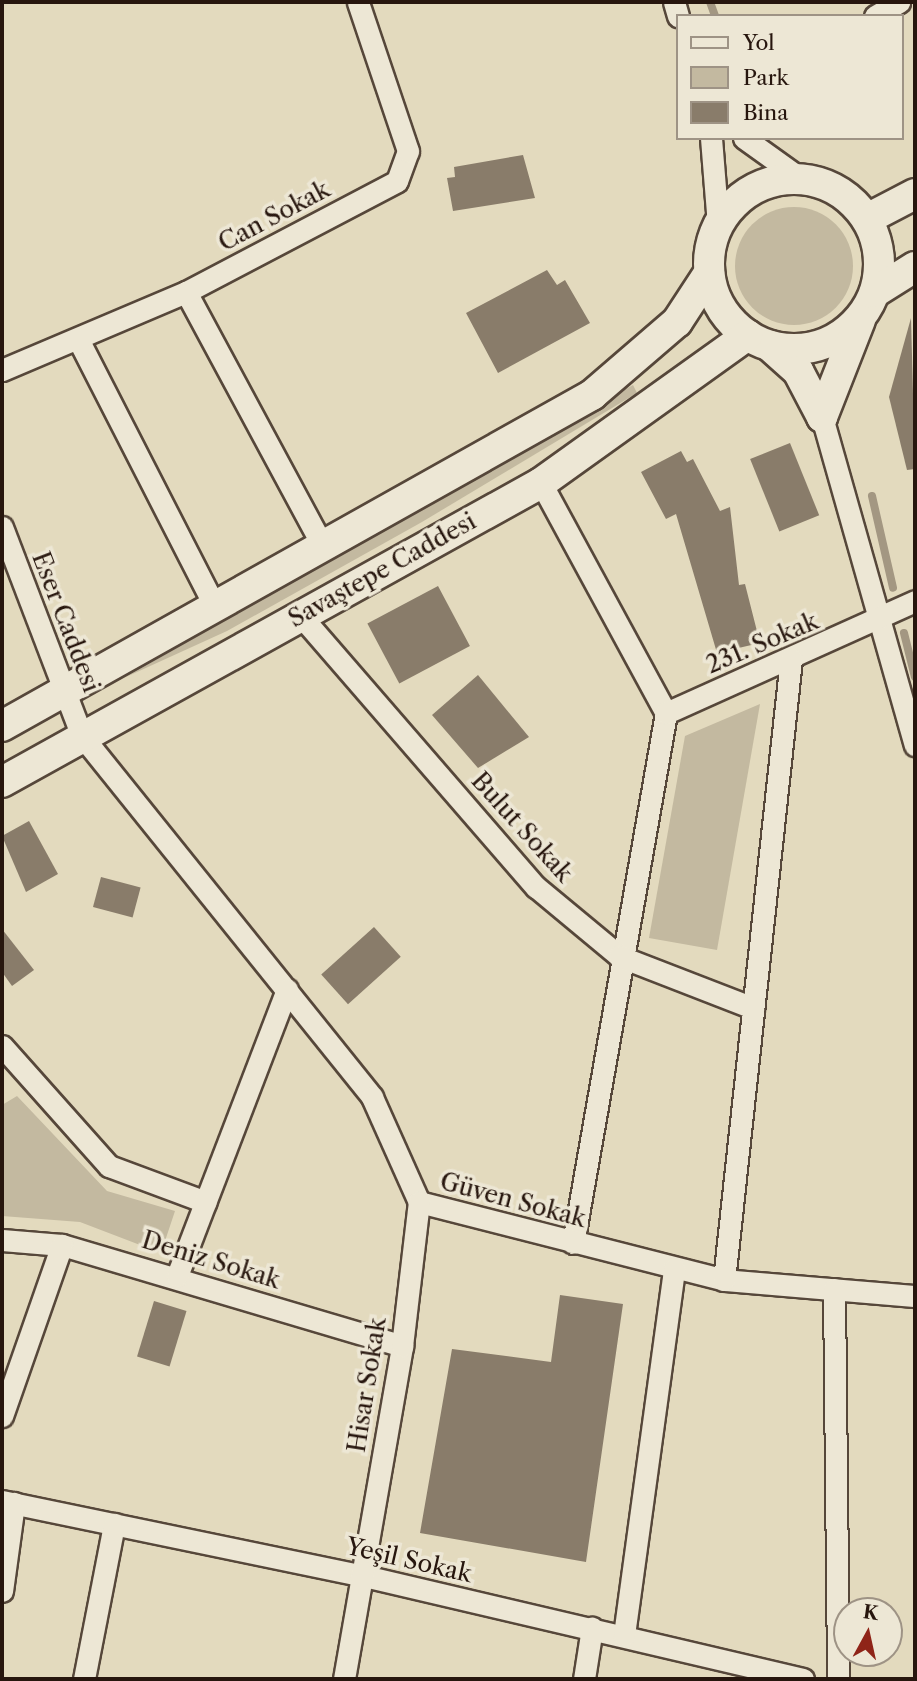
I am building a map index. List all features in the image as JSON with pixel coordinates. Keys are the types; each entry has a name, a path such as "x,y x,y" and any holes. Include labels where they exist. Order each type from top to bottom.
{"main road":[{"path":"801,179 850,199 867,219 877,242 869,303 822,417 798,372 722,308 709,273 718,225 752,189 801,179"},
{"path":"867,219 915,194"},
{"path":"759,340 822,344 915,267"},
{"name":"Savaştepe Caddesi","path":"2,726 592,394 638,358 677,322 709,273"},
{"name":"Savaştepe Caddesi","path":"2,782 541,483 759,340"}],"street":[{"name":"Can Sokak","path":"2,370 80,343 186,292 397,181 408,151 358,2"},
{"path":"878,14 899,2"},
{"path":"711,140 718,225"},
{"path":"747,140 801,179"},
{"path":"186,292 323,546"},
{"path":"80,343 215,607"},
{"path":"822,417 915,745"},
{"path":"541,483 666,713 619,956 573,1243"},
{"name":"Eser Caddesi","path":"2,527 82,736"},
{"name":"231. Sokak","path":"666,713 878,622 915,601"},
{"name":"Bulut Sokak","path":"301,615 536,887 619,956 753,1008"},
{"path":"723,1280 791,659"},
{"name":"Güven Sokak","path":"82,736 372,1097 419,1202 723,1280 915,1296"},
{"path":"177,1276 287,989"},
{"path":"2,1046 9,1068 109,1166 206,1202"},
{"name":"Hisar Sokak","path":"344,1679 402,1346 419,1202"},
{"name":"Deniz Sokak","path":"2,1240 62,1245 177,1276 402,1346"},
{"path":"2,1416 62,1245"},
{"path":"624,1635 674,1268"},
{"path":"834,1289 838,1679"},
{"path":"2,1591 8,1502"},
{"name":"Yeşil Sokak","path":"8,1502 360,1575 803,1679"},
{"path":"84,1679 114,1524"},
{"path":"584,1679 592,1628"}],"green space":[{"path":"794,207 805,208 827,217 843,233 852,255 852,277 843,299 827,315 805,324 794,325 783,324 761,315 745,299 736,277 735,266 736,255 745,233 761,217 783,208"},
{"path":"633,385 637,393 422,522 227,631 126,677"},
{"path":"760,704 717,950 649,938 685,736"},
{"path":"17,1096 107,1191 175,1211 161,1253 80,1222 2,1216 2,1105"}],"building":[{"path":"523,155 535,198 453,211 447,178 455,177 454,167"},
{"path":"547,270 557,285 565,280 590,323 498,373 466,313"},
{"path":"911,318 915,469 907,470 889,397"},
{"path":"790,443 819,515 779,531 750,459"},
{"path":"681,451 687,462 693,459 720,511 730,507 739,585 745,584 760,643 717,653 676,514 666,519 641,472"},
{"path":"438,586 470,646 399,684 367,624"},
{"path":"478,675 529,737 478,768 432,715"},
{"path":"29,821 58,874 26,892 2,836"},
{"path":"101,877 141,888 133,918 93,907"},
{"path":"374,927 401,957 348,1004 321,975"},
{"path":"2,929 34,970 12,986 2,972"},
{"path":"560,1295 623,1304 586,1562 420,1533 452,1349 551,1362"},
{"path":"154,1301 187,1311 170,1366 137,1356"}],"waterway":[{"path":"710,2 714,14"},
{"path":"872,496 893,588"},
{"path":"904,633 915,677"}]}
